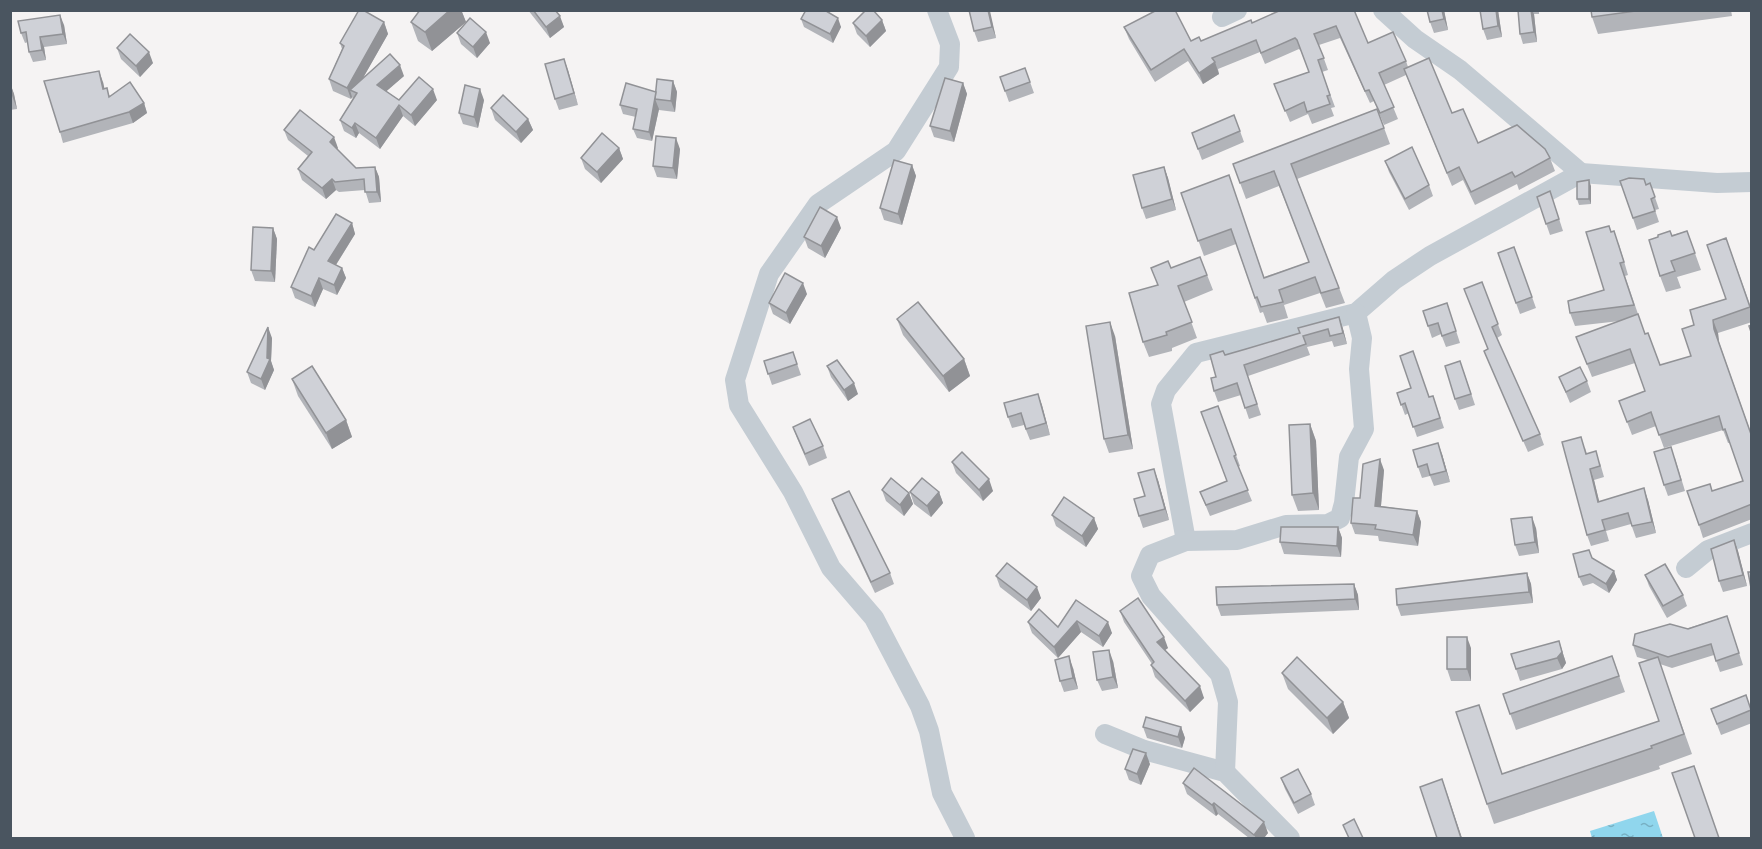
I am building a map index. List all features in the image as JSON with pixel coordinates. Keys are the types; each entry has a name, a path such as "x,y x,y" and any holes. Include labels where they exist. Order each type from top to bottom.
{"street":[{"path":"938,10 950,44 950,67 896,151 818,204 769,274 735,380 740,405 793,492 831,568 874,618 920,705 929,731 942,793 965,838"},
{"path":"1383,10 1415,39 1460,70 1581,173"},
{"path":"1186,542 1161,404 1166,390 1196,353 1356,313 1394,280 1430,256 1581,173 1717,183 1752,182"},
{"path":"1225,772 1228,702 1220,674 1151,596 1142,576 1150,555 1186,542 1237,540 1286,525 1328,524 1340,518 1349,457 1364,429 1359,369 1362,338 1356,313"},
{"path":"1686,567 1708,550 1752,533"},
{"path":"1105,734 1144,750 1225,772 1290,838"}],"water":[{"path":"1654,811 1663,838 1592,838 1590,831"}],"building":[{"path":"359,10 384,22 347,88 329,79 344,46 340,43"},
{"path":"420,10 450,10 425,32 411,22"},
{"path":"533,10 555,10 560,16 546,27"},
{"path":"806,10 826,10 838,18 830,34 801,19"},
{"path":"866,10 873,10 882,20 866,36 853,23"},
{"path":"969,10 988,10 992,27 974,31"},
{"path":"1157,10 1175,10 1191,41 1199,37 1201,41 1281,10 1354,10 1368,43 1393,32 1406,61 1379,73 1394,107 1380,113 1369,90 1365,91 1336,26 1314,34 1324,58 1318,60 1330,95 1327,96 1330,104 1307,112 1304,102 1285,111 1274,84 1309,72 1295,38 1261,53 1256,40 1212,58 1215,62 1199,73 1184,49 1151,70 1124,27"},
{"path":"1427,10 1442,10 1444,19 1430,22"},
{"path":"1480,10 1496,10 1498,26 1483,29"},
{"path":"1518,10 1531,10 1534,32 1520,34"},
{"path":"1591,10 1643,10 1592,17"},
{"path":"60,15 63,34 40,37 42,50 29,52 26,32 21,33 18,21"},
{"path":"470,18 486,32 473,47 457,33"},
{"path":"130,34 149,52 136,66 117,48"},
{"path":"390,54 400,65 377,85 399,100 419,77 433,89 411,115 399,105 376,138 355,123 352,128 340,120 357,93 350,90"},
{"path":"1429,58 1452,113 1463,109 1478,143 1517,125 1545,149 1550,158 1515,177 1512,172 1471,192 1459,167 1447,173 1404,69"},
{"path":"564,59 574,93 555,99 545,64"},
{"path":"1025,68 1030,82 1005,91 1000,77"},
{"path":"99,71 103,89 107,88 109,97 130,82 144,103 129,112 60,132 44,81"},
{"path":"945,78 963,83 950,131 930,126"},
{"path":"657,79 673,81 671,101 655,99"},
{"path":"626,83 656,92 649,132 633,129 637,109 620,105"},
{"path":"465,85 480,89 474,117 459,113"},
{"path":"503,95 528,119 516,132 491,108"},
{"path":"1377,109 1384,128 1291,164 1339,288 1321,293 1315,277 1279,290 1283,302 1261,307 1257,297 1255,298 1231,229 1198,241 1181,193 1229,175 1264,278 1309,262 1274,171 1240,183 1233,164"},
{"path":"300,110 334,137 330,142 356,168 375,167 377,192 365,192 364,179 335,182 332,179 322,188 298,169 312,152 284,130"},
{"path":"1234,115 1240,131 1198,149 1192,133"},
{"path":"602,133 619,148 597,172 581,158"},
{"path":"656,136 676,138 673,168 653,166"},
{"path":"1412,147 1429,185 1405,199 1385,161"},
{"path":"894,160 912,165 898,214 880,208"},
{"path":"1164,167 1172,199 1142,208 1133,175"},
{"path":"1629,178 1644,179 1646,185 1650,183 1655,197 1651,199 1655,211 1633,218 1620,181"},
{"path":"1589,180 1589,199 1577,199 1577,182"},
{"path":"1550,191 1559,219 1546,224 1537,197"},
{"path":"820,207 837,217 821,246 804,237"},
{"path":"336,214 352,223 328,261 342,268 334,285 319,278 311,296 291,287 309,247 314,250"},
{"path":"1609,226 1611,232 1614,231 1624,262 1620,263 1634,305 1570,313 1568,301 1604,290 1586,232"},
{"path":"253,227 273,228 271,271 251,270"},
{"path":"1670,231 1672,236 1687,231 1695,253 1671,261 1675,271 1660,276 1649,240"},
{"path":"1726,238 1750,307 1713,320 1714,329 1752,437 1752,504 1699,525 1687,491 1710,484 1712,491 1743,481 1719,416 1659,435 1651,412 1627,422 1619,401 1645,391 1630,349 1587,364 1576,337 1638,314 1660,365 1691,356 1682,329 1694,325 1690,310 1726,299 1707,245"},
{"path":"1514,247 1532,297 1516,303 1498,253"},
{"path":"1200,257 1207,275 1178,286 1192,322 1166,332 1167,335 1143,342 1129,293 1158,285 1151,268 1168,261 1171,268"},
{"path":"785,273 803,283 786,313 769,303"},
{"path":"1482,282 1498,324 1492,327 1540,434 1523,441 1484,351 1488,349 1464,289"},
{"path":"918,302 964,359 943,376 897,319"},
{"path":"1447,303 1456,331 1442,336 1438,323 1428,326 1423,311"},
{"path":"1339,317 1343,333 1330,336 1328,329 1303,336 1306,344 1244,365 1257,404 1245,408 1237,383 1214,391 1211,378 1216,377 1210,355 1223,351 1225,355 1246,349 1300,333 1298,328"},
{"path":"1110,322 1128,435 1104,439 1086,326"},
{"path":"268,327 267,358 270,359 261,379 247,372"},
{"path":"1413,351 1429,397 1433,396 1440,418 1413,427 1405,403 1401,405 1397,393 1411,388 1400,356"},
{"path":"793,352 797,364 768,374 764,361"},
{"path":"837,360 854,383 844,390 827,366"},
{"path":"1460,361 1471,394 1455,399 1445,366"},
{"path":"312,366 346,420 326,433 292,379"},
{"path":"1580,367 1587,381 1566,392 1559,377"},
{"path":"1038,394 1046,423 1026,429 1021,413 1008,417 1004,403"},
{"path":"1218,406 1248,490 1206,505 1200,492 1227,481 1201,412"},
{"path":"810,419 823,446 805,454 793,427"},
{"path":"1310,424 1313,493 1292,495 1289,425"},
{"path":"1581,437 1586,454 1596,451 1600,466 1590,469 1598,502 1644,488 1652,522 1632,526 1628,513 1602,520 1605,530 1587,535 1562,442"},
{"path":"1438,443 1446,471 1430,475 1427,464 1418,467 1413,450"},
{"path":"1671,447 1681,480 1664,485 1654,452"},
{"path":"962,452 989,479 979,490 952,462"},
{"path":"1380,459 1375,506 1417,511 1413,535 1375,529 1376,525 1351,523 1353,498 1360,498 1363,464"},
{"path":"1154,469 1165,509 1139,516 1134,499 1145,496 1138,473"},
{"path":"891,478 909,493 900,505 882,490"},
{"path":"922,478 939,492 927,506 910,492"},
{"path":"849,491 890,573 871,582 832,499"},
{"path":"1064,497 1094,518 1082,536 1052,515"},
{"path":"1532,517 1535,542 1515,545 1511,519"},
{"path":"1281,527 1338,527 1337,546 1280,542"},
{"path":"1734,540 1743,575 1719,581 1711,549"},
{"path":"1589,550 1592,558 1614,571 1606,584 1590,574 1579,577 1573,554"},
{"path":"1007,563 1037,587 1027,600 996,576"},
{"path":"1665,564 1683,595 1663,606 1645,575"},
{"path":"1748,572 1752,572 1752,593"},
{"path":"1527,573 1529,592 1397,605 1396,589"},
{"path":"1354,584 1355,599 1217,605 1216,587"},
{"path":"1138,598 1164,637 1157,642 1200,686 1185,701 1151,665 1154,662 1120,611"},
{"path":"1076,600 1108,622 1099,636 1077,621 1054,647 1028,622 1039,609 1058,627"},
{"path":"1727,616 1739,653 1716,661 1711,644 1668,657 1633,645 1635,634 1670,624 1688,629"},
{"path":"1447,637 1467,637 1467,669 1447,669"},
{"path":"1559,641 1562,652 1557,658 1516,669 1511,654"},
{"path":"1109,650 1113,677 1097,680 1093,652"},
{"path":"1069,656 1073,678 1060,681 1055,660"},
{"path":"1612,656 1619,676 1510,714 1503,694"},
{"path":"1297,657 1343,702 1327,718 1282,673"},
{"path":"1658,657 1684,734 1651,746 1652,748 1487,804 1456,712 1479,705 1502,774 1659,721 1639,663"},
{"path":"1746,695 1751,710 1717,724 1711,709"},
{"path":"1146,717 1181,727 1178,737 1143,727"},
{"path":"1133,749 1146,753 1137,774 1125,769"},
{"path":"1694,766 1719,838 1695,838 1672,773"},
{"path":"1194,768 1264,822 1254,835 1214,803 1212,805 1183,783"},
{"path":"1298,769 1311,794 1294,803 1281,778"},
{"path":"1442,779 1461,838 1437,838 1420,787"},
{"path":"1354,819 1363,838 1349,838 1343,825"}]}
